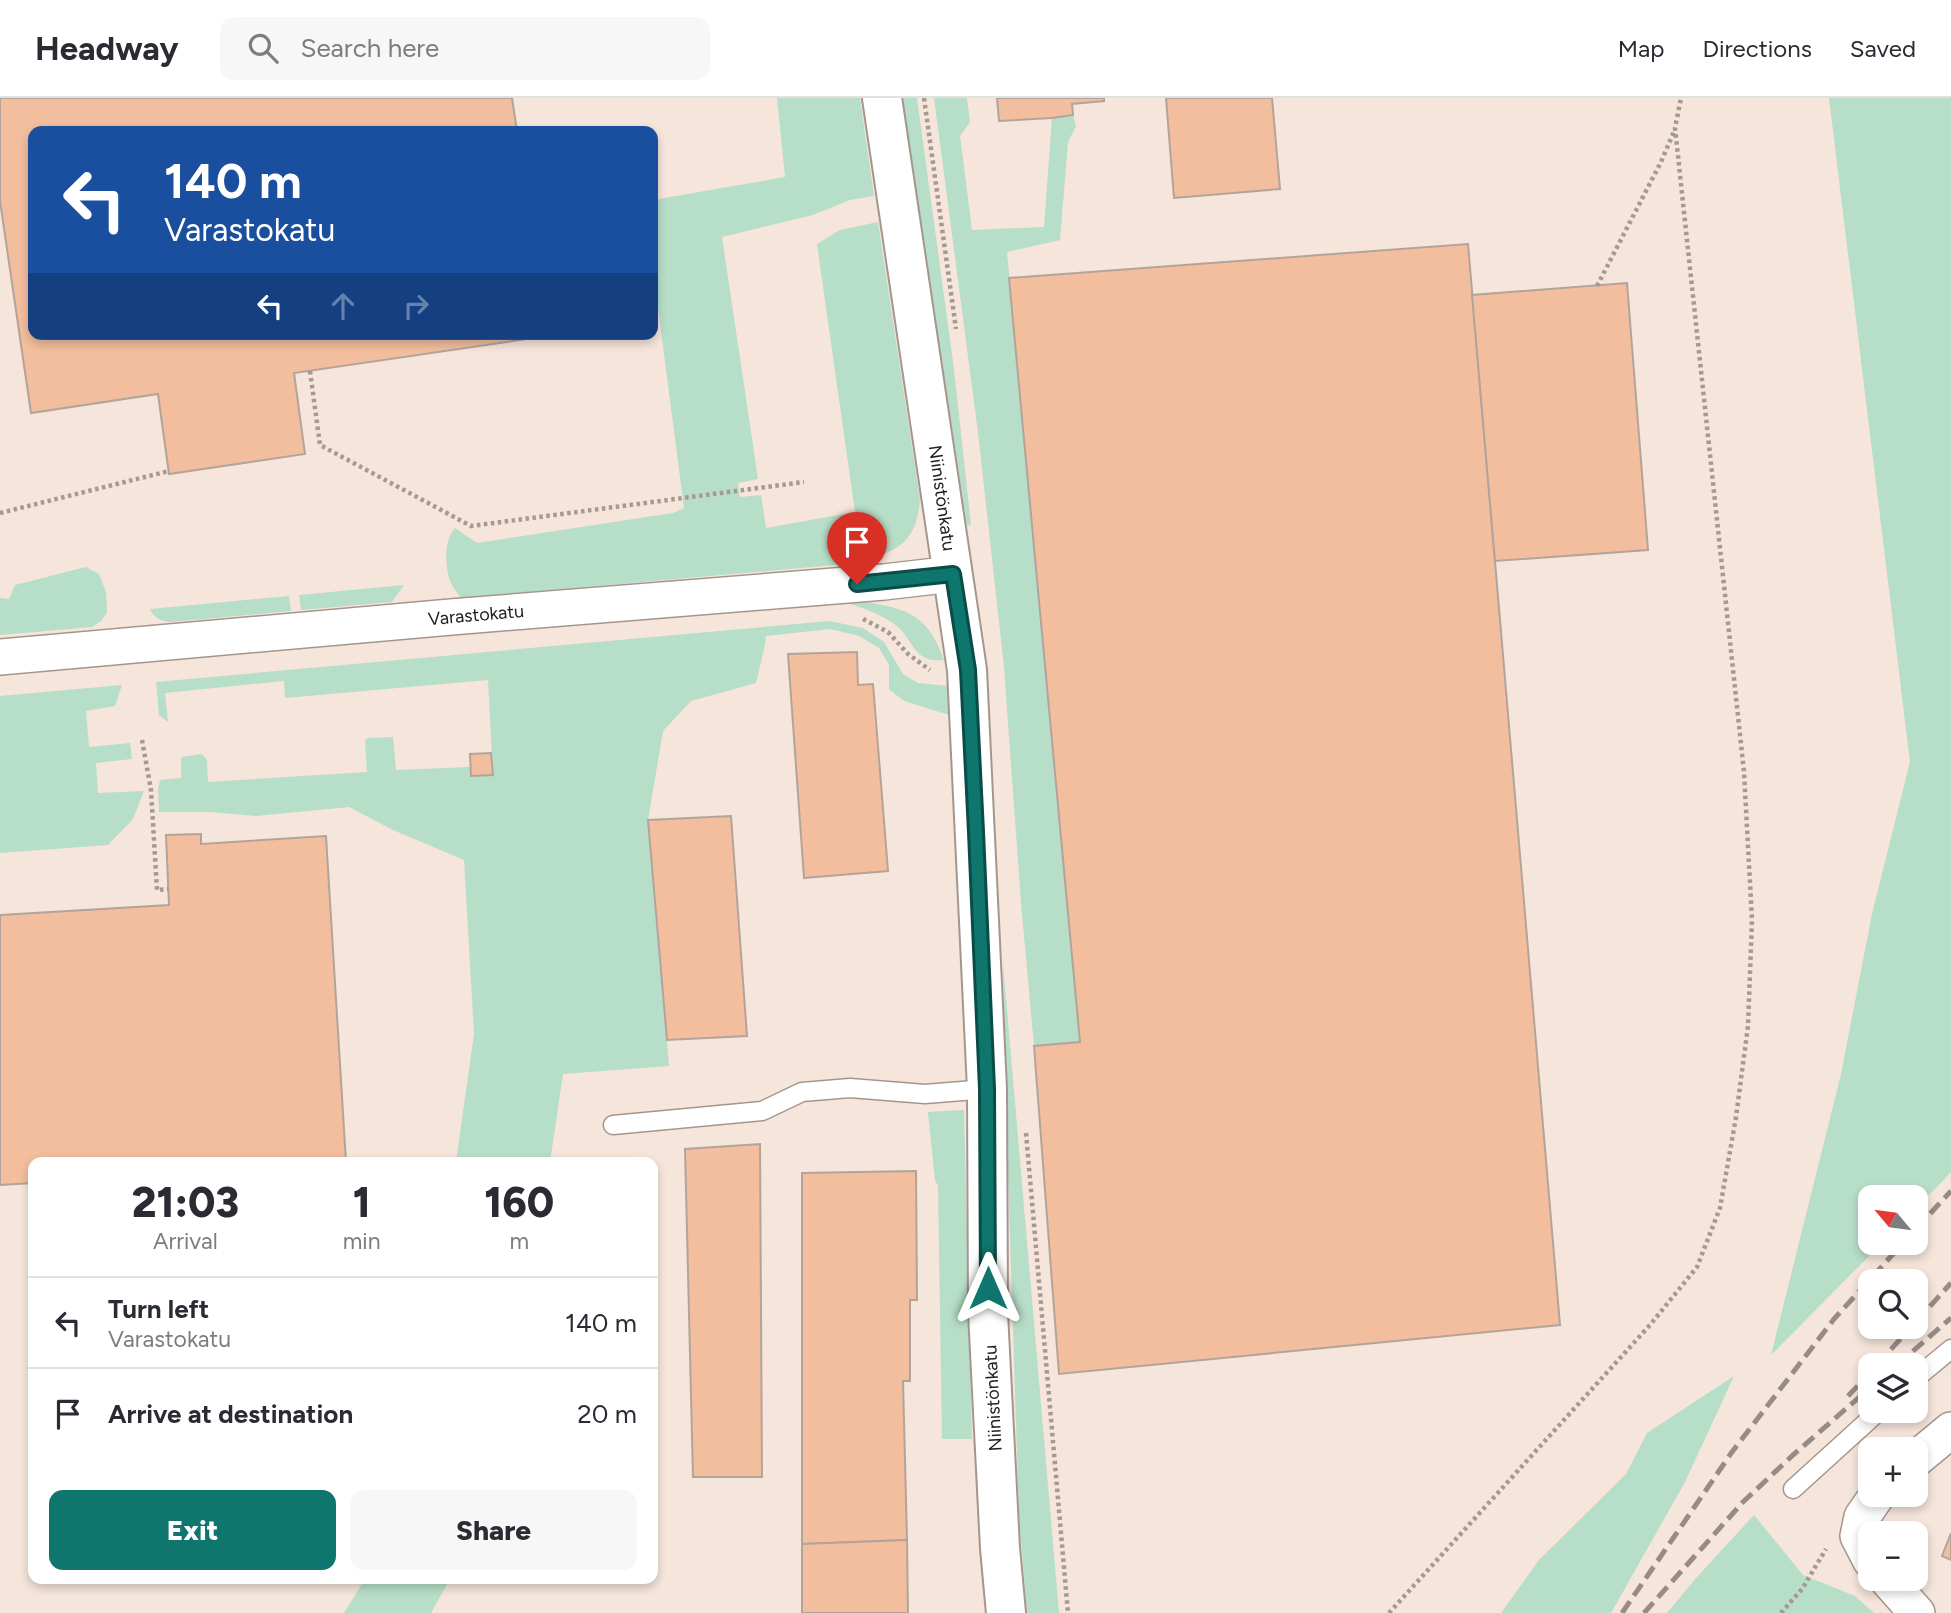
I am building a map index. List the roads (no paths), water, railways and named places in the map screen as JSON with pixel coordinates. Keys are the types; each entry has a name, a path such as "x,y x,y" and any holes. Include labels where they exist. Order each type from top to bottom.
{"street":[{"name":"Niinistönkatu","path":"882,98 968,670 987,1089 988,1313 1006,1613"},
{"name":"Varastokatu","path":"0,657 953,574"},
{"path":"1928,1449 1951,1430"},
{"path":"1898,1591 1917,1613"}],"lane":[{"path":"613,1125 762,1111 802,1092 850,1088 925,1094 987,1089"},
{"path":"1928,1368 1951,1349"},
{"path":"1793,1489 1866,1423"}],"railway":[{"path":"1928,1216 1951,1191"},
{"path":"1622,1613 1732,1452 1834,1319 1892,1255"},
{"path":"1928,1309 1951,1283"},
{"path":"1911,1353 1951,1318"},
{"path":"1888,1353 1900,1339"},
{"path":"1848,1396 1858,1386"},
{"path":"1644,1613 1743,1502 1858,1398"}]}
